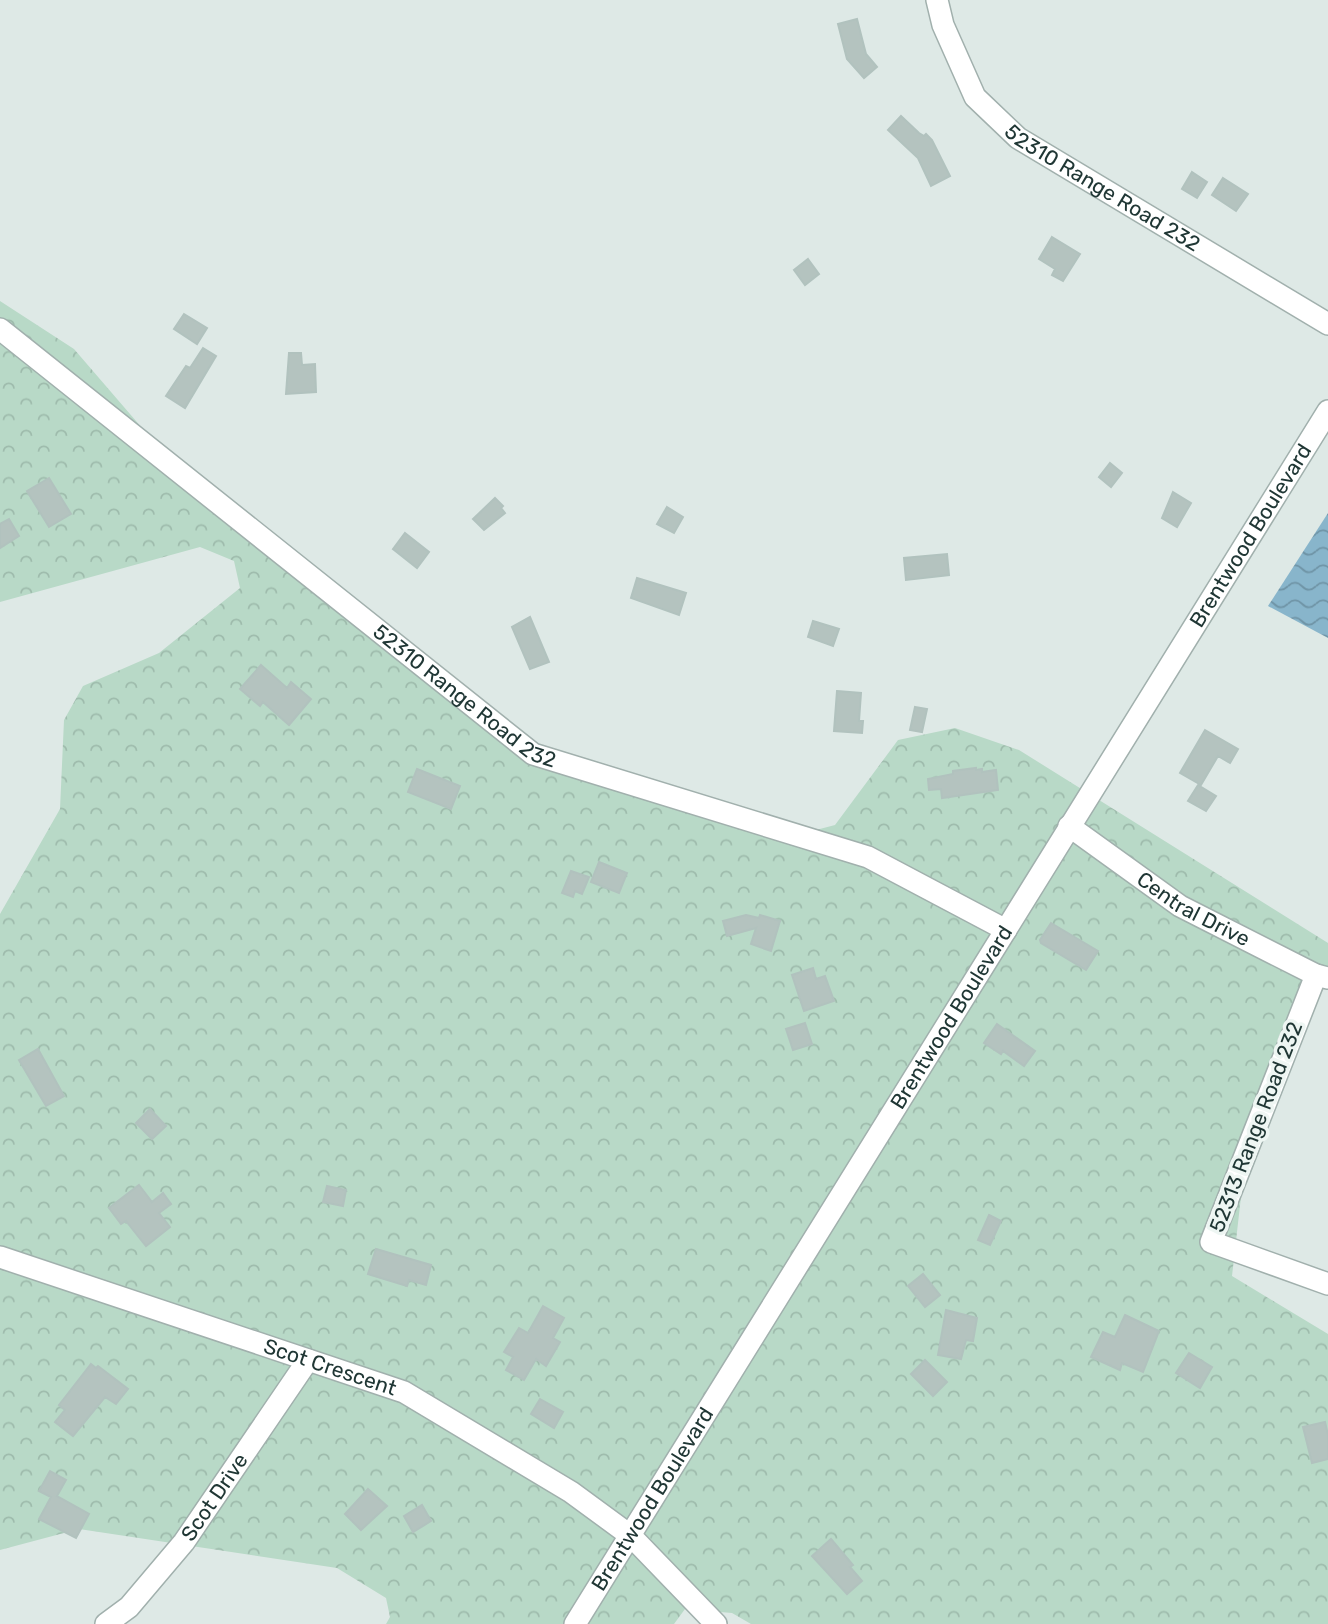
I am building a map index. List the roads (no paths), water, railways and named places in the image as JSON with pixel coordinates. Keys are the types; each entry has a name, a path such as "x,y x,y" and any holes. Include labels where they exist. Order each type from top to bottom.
{"street":[{"name":"52310 Range Road 232","path":"937,0 943,25 975,97 1018,138 1328,324"},
{"name":"52310 Range Road 232","path":"0,329 533,754 868,857 1006,930"},
{"name":"Brentwood Boulevard","path":"575,1624 1328,411"},
{"name":"Central Drive","path":"1069,826 1180,906 1322,976"},
{"name":"52313 Range Road 232","path":"1322,976 1211,1242 1328,1284"},
{"name":"Scot Crescent","path":"0,1257 404,1392 571,1492 631,1536 716,1624"},
{"name":"Scot Drive","path":"106,1624 129,1607 184,1542 308,1360"}],"water":[{"path":"1328,513 1328,638 1268,606"}]}
